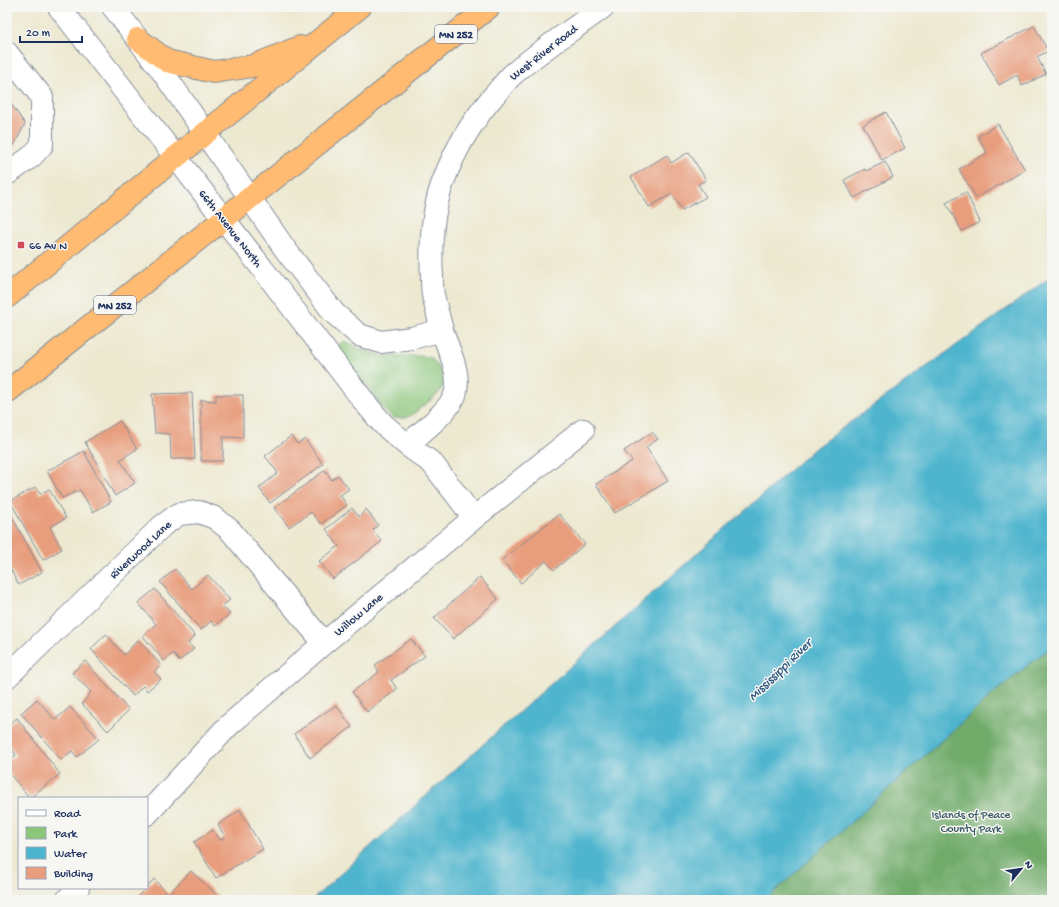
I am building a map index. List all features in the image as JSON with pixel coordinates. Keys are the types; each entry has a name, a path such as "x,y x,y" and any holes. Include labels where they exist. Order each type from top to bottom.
{"highway":[{"path":"7,297 360,7"},
{"name":"MN 252","path":"7,392 489,7"},
{"path":"138,39 167,61 214,72 253,66 322,38"}],"street":[{"name":"66th Avenue North","path":"59,7 366,404 383,424 432,463 474,518"},
{"path":"113,7 160,68 285,249 334,313 359,334 381,342 412,338 442,330 456,371 457,382 455,394 451,403 442,413 408,445"},
{"name":"West River Road","path":"442,330 433,294 431,270 433,225 443,182 456,152 472,124 488,102 510,77 603,7"},
{"path":"7,53 42,97 42,145 31,157 7,174"},
{"name":"Willow Lane","path":"148,813 228,726 324,643 474,518 583,430"},
{"name":"Riverwood Lane","path":"7,676 162,526 179,514 199,512 215,518 230,530 324,643"},
{"path":"67,900 77,889"}],"green space":[{"path":"344,341 365,351 383,356 421,356 431,358 442,372 444,385 437,395 413,414 406,418 394,418 386,412 336,347"},
{"name":"Islands of Peace County Park","path":"1052,646 1052,900 765,900 996,691"}],"water":[{"name":"Mississippi River","path":"1052,276 1052,646 996,691 765,900 312,900 431,791 815,448"}],"building":[{"path":"1034,26 1048,51 1037,57 1046,74 1022,86 1017,75 999,85 981,53"},
{"path":"7,98 25,124 8,157 7,155"},
{"path":"886,112 905,148 882,160 863,125"},
{"path":"998,124 1025,170 976,198 959,169 987,153 978,136"},
{"path":"689,152 706,180 698,184 706,197 682,210 672,194 649,207 631,177 667,155 671,163"},
{"path":"885,162 893,177 854,198 844,180 865,169 866,171"},
{"path":"966,192 980,222 962,231 946,203"},
{"path":"192,393 195,459 171,459 170,434 155,433 152,394"},
{"path":"216,395 243,395 243,438 223,437 223,461 201,461 201,400 216,401"},
{"path":"120,421 137,449 120,460 135,483 115,496 85,442"},
{"path":"652,432 658,439 646,447 668,481 615,513 596,484 632,461 624,451"},
{"path":"291,436 297,444 305,439 323,464 270,503 259,488 278,473 265,456"},
{"path":"84,451 111,502 93,512 80,490 62,498 47,471"},
{"path":"325,470 332,480 338,475 349,489 340,495 347,505 321,524 311,512 289,527 274,508"},
{"path":"36,487 40,494 49,489 66,518 50,527 62,549 43,560 10,501"},
{"path":"352,508 359,517 366,509 378,525 373,530 382,541 333,579 319,561 339,546 326,529"},
{"path":"10,513 42,572 19,585 7,563 7,515"},
{"path":"559,514 585,544 554,570 546,561 521,583 502,560"},
{"path":"175,569 192,589 208,575 230,600 222,606 230,614 215,626 211,621 201,630 160,582"},
{"path":"480,577 498,599 453,639 434,618"},
{"path":"155,589 195,636 188,643 194,649 179,661 173,653 164,661 143,636 156,624 138,603"},
{"path":"106,634 124,655 138,640 161,665 154,672 161,679 147,691 143,686 133,696 91,649"},
{"path":"411,639 425,656 391,680 397,689 367,712 352,692 379,672 375,665"},
{"path":"85,661 129,710 108,731 82,704 91,692 72,673"},
{"path":"37,699 55,720 70,707 99,739 77,757 72,751 61,760 21,713"},
{"path":"336,705 352,727 310,758 294,734"},
{"path":"17,718 60,774 31,797 29,797 7,771 7,762 16,755 7,743 7,726"},
{"path":"240,810 263,849 216,878 194,842 213,830 220,840 225,837 218,825"},
{"path":"191,871 219,897 216,900 138,900 136,898 145,889 148,889 148,886 154,879 168,894"}],"place":[{"name":"66 Av N","path":"21,245"}]}
